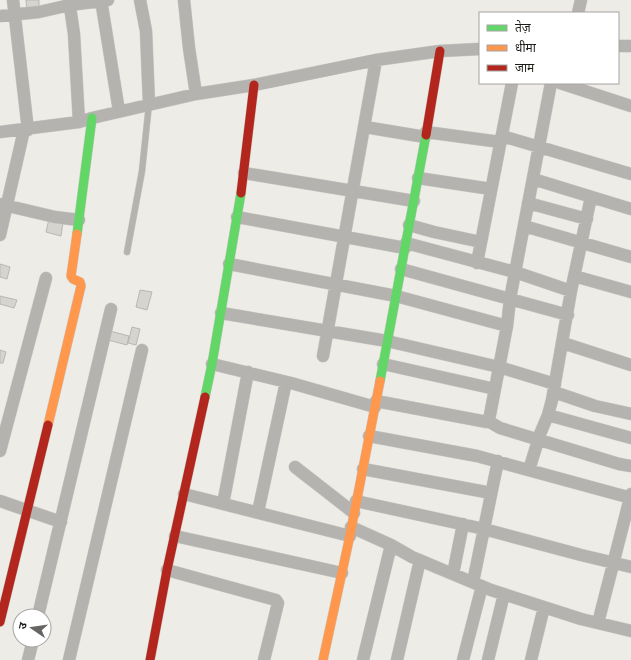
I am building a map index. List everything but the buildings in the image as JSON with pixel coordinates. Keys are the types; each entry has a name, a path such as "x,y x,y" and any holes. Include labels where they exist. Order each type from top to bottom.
{"street":[{"path":"0,235 3,205 26,130 13,0"},
{"path":"0,16 39,12 69,3 104,0 119,112"},
{"path":"140,0 146,31 149,104"},
{"path":"184,0 196,94"},
{"path":"578,12 581,0"},
{"path":"69,3 74,34 79,122"},
{"path":"619,46 631,46"},
{"path":"0,132 26,130 79,122 149,104 196,94 254,85 376,60 440,51 479,48"},
{"path":"323,660 376,404 440,51"},
{"path":"323,356 334,284 365,127 376,60"},
{"path":"477,263 512,84"},
{"path":"488,421 507,326 510,299 551,84"},
{"path":"563,84 631,106"},
{"path":"150,660 212,364 244,173 254,85"},
{"path":"0,622 81,286 80,282 73,279 71,276 92,118"},
{"path":"365,127 426,134 501,139 539,147 631,174"},
{"path":"244,173 414,201"},
{"path":"418,178 491,189"},
{"path":"533,179 631,209"},
{"path":"529,470 548,415 555,388 571,291 591,197"},
{"path":"528,203 587,219"},
{"path":"3,205 55,217 79,220"},
{"path":"237,217 405,245 515,272 571,291"},
{"path":"409,225 482,242"},
{"path":"524,226 631,257"},
{"path":"229,264 396,296 507,326"},
{"path":"401,269 568,315"},
{"path":"574,276 631,292"},
{"path":"0,451 46,278"},
{"path":"40,608 112,309"},
{"path":"221,313 387,341 499,367 555,388 594,406 631,414"},
{"path":"563,342 631,365"},
{"path":"69,660 142,350"},
{"path":"212,364 376,404 488,421 496,427 631,466"},
{"path":"383,364 495,389"},
{"path":"223,504 248,372"},
{"path":"258,512 286,382"},
{"path":"548,415 631,438"},
{"path":"369,436 477,456 631,496 598,623"},
{"path":"463,660 477,584 484,529 498,461"},
{"path":"295,467 355,507 463,524 631,567"},
{"path":"363,469 491,493"},
{"path":"184,494 258,512 350,531 391,544 420,560 504,594 598,623 631,631"},
{"path":"0,501 61,522"},
{"path":"453,574 463,524"},
{"path":"175,536 342,573"},
{"path":"363,660 391,544"},
{"path":"397,660 420,560"},
{"path":"168,570 276,600 278,603 264,660"},
{"path":"488,660 504,594"},
{"path":"531,660 544,607"},
{"path":"28,660 31,648"}],"lane":[{"path":"127,252 142,171 149,104"}],"traffic: fast":[{"path":"77,234 92,118"},
{"path":"380,381 426,135"},
{"path":"205,397 241,193"}],"traffic: slow":[{"path":"48,425 81,286 80,282 73,279 71,276 77,234"},
{"path":"323,660 349,540 380,381"}],"traffic: jam":[{"path":"426,135 440,51"},
{"path":"241,193 254,85"},
{"path":"150,660 167,570 205,397"},
{"path":"0,622 48,425"}]}
